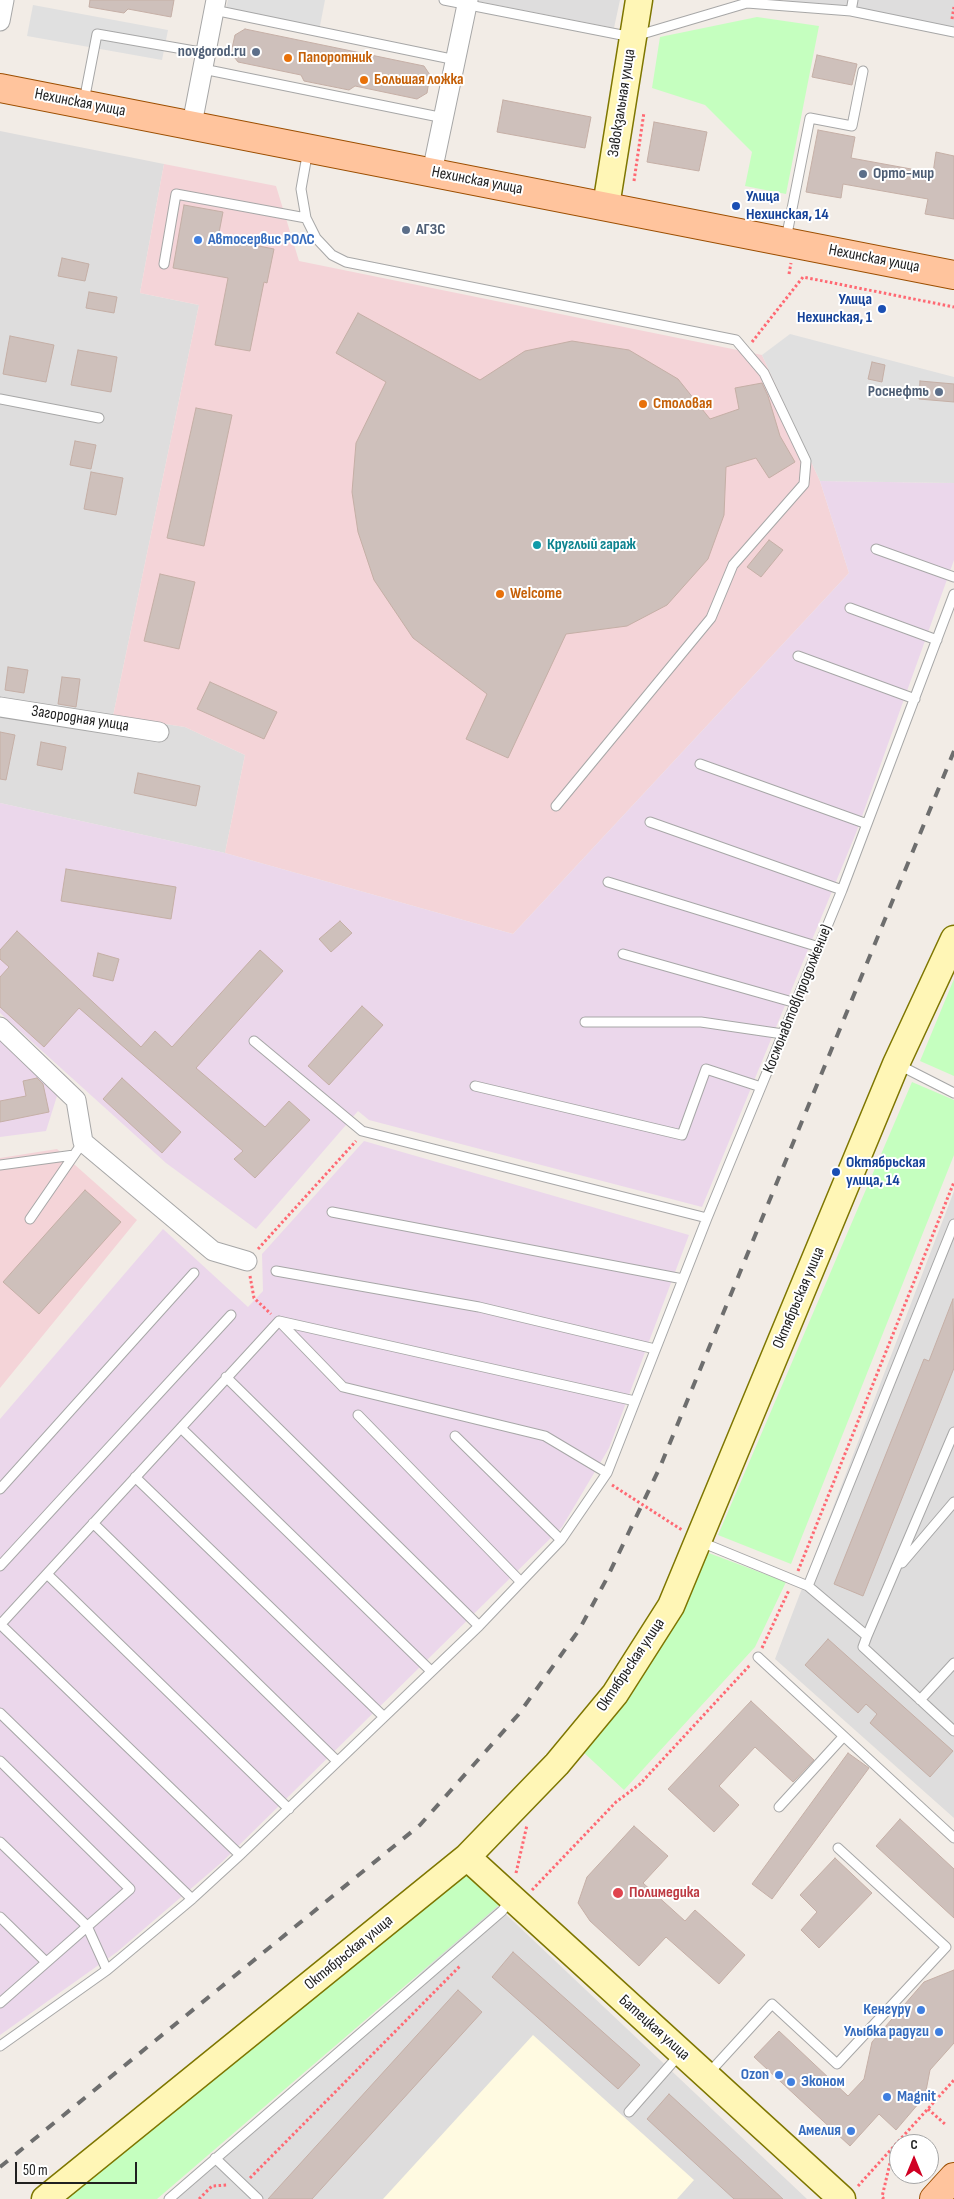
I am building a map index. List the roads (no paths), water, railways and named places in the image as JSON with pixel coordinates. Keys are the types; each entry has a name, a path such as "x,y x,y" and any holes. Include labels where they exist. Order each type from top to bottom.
{"main road":[{"name":"Завокзальная улица","path":"606,206 639,0"},
{"name":"Нехинская улица","path":"0,88 192,124 954,275"},
{"name":"Октябрьская улица","path":"45,2199 467,1857 557,1764 615,1694 671,1606 896,1064 954,939"},
{"name":"Батецкая улица","path":"467,1857 518,1887 682,2052 848,2193"},
{"path":"934,2199 954,2177"}],"street":[{"path":"0,21 4,0"},
{"path":"432,172 467,2"},
{"path":"192,124 215,5"},
{"name":"Загородная улица","path":"0,707 159,732"},
{"path":"0,1027 76,1100 79,1148 213,1251 247,1261"}],"lane":[{"path":"444,0 467,2 632,37 747,3 851,11 954,32"},
{"path":"851,11 853,0"},
{"path":"215,5 456,60"},
{"path":"83,104 97,34 444,118"},
{"path":"785,242 810,118 852,126 864,71"},
{"path":"308,147 302,188 306,218 316,238 332,255 346,262 736,340 764,373 806,461 804,484 733,566 711,618 556,806"},
{"path":"164,264 176,194 306,218"},
{"path":"0,399 99,418"},
{"path":"876,549 954,577"},
{"name":"Космонавтов(продолжение)","path":"0,2046 107,1970 192,1899 289,1810 383,1716 479,1626 561,1540 605,1476 707,1218 842,890 954,594"},
{"path":"850,608 936,640"},
{"path":"798,656 915,698"},
{"path":"700,764 868,824"},
{"path":"650,822 842,890"},
{"path":"608,882 819,947"},
{"path":"623,954 796,1003"},
{"path":"585,1022 701,1022 783,1034"},
{"path":"254,1041 364,1132 707,1218"},
{"path":"896,1064 954,1093"},
{"path":"475,1086 682,1135 706,1070 761,1087"},
{"path":"0,1165 79,1148"},
{"path":"30,1219 79,1148"},
{"path":"332,1212 683,1279"},
{"path":"808,1586 954,1224"},
{"path":"276,1271 479,1307 655,1349"},
{"path":"0,1489 194,1273"},
{"path":"0,1566 231,1314"},
{"path":"240,1855 0,1625 279,1321"},
{"path":"279,1321 635,1401"},
{"path":"279,1321 343,1387 544,1436 605,1476"},
{"path":"226,1377 479,1626"},
{"path":"358,1415 521,1582"},
{"path":"181,1428 430,1671"},
{"path":"954,1432 863,1647 954,1731"},
{"path":"455,1436 561,1540"},
{"path":"135,1477 383,1716"},
{"path":"895,1570 954,1502"},
{"path":"93,1523 337,1761"},
{"path":"698,1541 808,1586 867,1636"},
{"path":"47,1574 289,1810"},
{"path":"758,1657 954,1838"},
{"path":"920,1700 954,1663"},
{"path":"0,1713 192,1899"},
{"path":"779,1807 843,1737"},
{"path":"0,1761 130,1889 1,2001"},
{"path":"0,1842 87,1926 107,1970"},
{"path":"838,1848 946,1947"},
{"path":"169,2199 502,1911 518,1887"},
{"path":"0,1917 46,1962"},
{"path":"707,2075 772,2004 837,2064 946,1947 954,1941"},
{"path":"629,2112 682,2052"},
{"path":"215,2158 258,2199"}],"railway":[{"path":"0,2167 420,1825 518,1715 579,1630 606,1580 660,1467 954,751"}],"place":[{"name":"novgorod.ru","path":"256,52"},
{"name":"Папоротник","path":"288,58"},
{"name":"Большая ложка","path":"364,80"},
{"name":"Орто-мир","path":"863,174"},
{"name":"Улица Нехинская, 14","path":"736,206"},
{"name":"АГЗС","path":"406,230"},
{"name":"Автосервис РОЛС","path":"198,240"},
{"name":"Улица Нехинская, 1","path":"882,309"},
{"name":"Роснефть","path":"939,392"},
{"name":"Столовая","path":"643,404"},
{"name":"Круглый гараж","path":"537,545"},
{"name":"Welcome","path":"500,594"},
{"name":"Октябрьская улица, 14","path":"836,1172"},
{"name":"Полимедика","path":"618,1893"},
{"name":"Кенгуру","path":"921,2010"},
{"name":"Улыбка радуги","path":"939,2032"},
{"name":"Ozon","path":"779,2075"},
{"name":"Эконом","path":"791,2082"},
{"name":"Magnit","path":"887,2097"},
{"name":"Амелия","path":"851,2131"}]}
